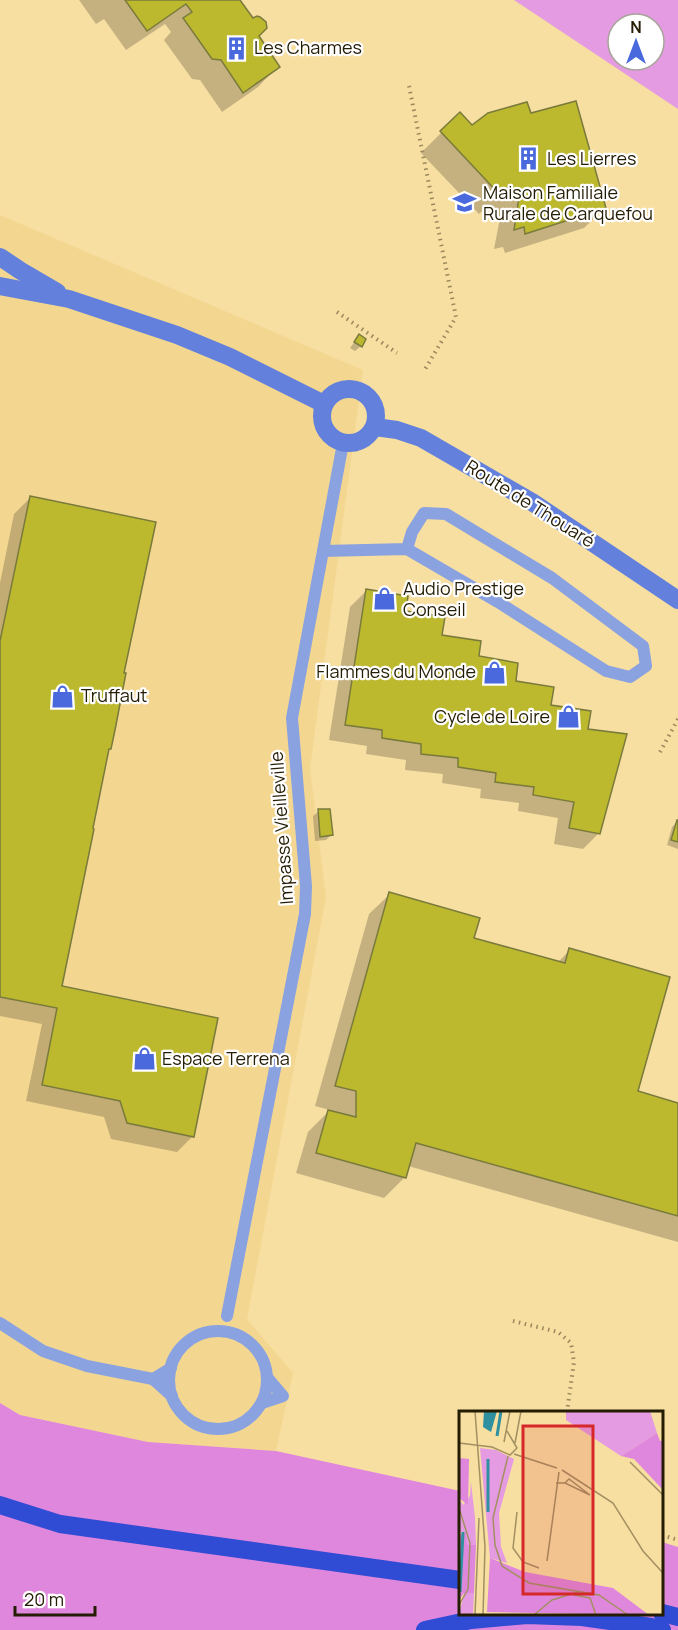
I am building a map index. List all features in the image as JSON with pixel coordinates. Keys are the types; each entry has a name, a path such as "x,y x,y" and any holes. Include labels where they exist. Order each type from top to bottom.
{"highway":[{"path":"0,1505 60,1524 459,1580"},
{"path":"663,1613 678,1617"},
{"path":"425,1630 471,1620 527,1615 582,1617 662,1630"}],"main road":[{"path":"0,257 69,299"},
{"path":"0,286 69,299 177,335 230,357 324,404"},
{"path":"346,388 364,392 377,411 375,427 371,433 358,442 343,443 334,439 323,424 324,404 337,391 346,388"},
{"name":"Route de Thouaré","path":"375,427 397,430 421,438 532,502 678,600"}],"lane":[{"name":"Impasse Vieilleville","path":"227,1316 305,914 306,886 292,718 343,443"},
{"path":"323,551 407,549 498,602 606,671 630,676 646,666 643,646 552,578 446,514 424,513 412,532 407,549"},
{"path":"210,1332 227,1316 239,1336"},
{"path":"0,1323 43,1351 87,1366 153,1379 172,1396"},
{"path":"210,1332 224,1332 239,1336 259,1352 265,1364 267,1390 262,1403 252,1416 239,1425 223,1429 207,1428 192,1422 180,1411 172,1396 169,1382 176,1355 196,1336 210,1332"},
{"path":"153,1379 171,1368"}],"path":[{"path":"409,86 456,317 424,371"},
{"path":"337,312 397,353"},
{"path":"660,752 678,718"},
{"path":"513,1321 558,1332 571,1343 574,1362 567,1411"},
{"path":"663,1535 678,1540"}],"shaded area":[{"path":"514,0 678,0 678,109 622,72 666,72 666,12 606,12 606,61"},
{"path":"0,215 363,370 310,769 326,897 247,1319 293,1373 276,1451 148,1442 20,1415 0,1403"},
{"path":"0,1403 20,1415 148,1442 276,1451 459,1491 459,1615 663,1615 663,1542 678,1547 678,1630 0,1630"}],"building":[{"name":"Les Charmes","path":"125,0 240,0 253,18 257,16 266,22 267,28 259,36 280,67 243,93 221,60 212,59 183,18 192,12 186,4 147,31"},
{"name":"Les Lierres","path":"576,101 606,208 525,234 524,227 514,230 519,197 510,186 500,195 440,131 460,112 472,125 488,113 527,102 531,113"},
{"path":"359,334 366,339 362,347 354,342"},
{"path":"30,496 156,522 62,986 218,1018 194,1137 127,1123 120,1101 42,1085 57,1008 0,997 0,641"},
{"path":"366,589 408,596 406,611 445,617 442,635 481,641 479,656 518,663 516,681 554,687 551,705 591,711 588,729 627,734 600,834 569,828 574,802 533,795 534,787 495,782 496,773 458,767 458,758 421,754 421,744 382,738 382,730 345,725"},
{"path":"318,809 330,809 333,835 320,837"},
{"path":"678,820 678,842 671,840"},
{"path":"389,892 480,918 474,938 565,963 569,948 670,977 638,1091 678,1103 678,1216 416,1143 406,1178 316,1153 328,1110 356,1117 356,1091 335,1086"}],"place":[{"name":"Les Charmes","path":"236,48"},
{"name":"Les Lierres","path":"529,159"},
{"name":"Maison Familiale Rurale de Carquefou","path":"465,203"},
{"name":"Audio Prestige Conseil","path":"385,599"},
{"name":"Flammes du Monde","path":"494,672"},
{"name":"Truffaut","path":"63,696"},
{"name":"Cycle de Loire","path":"568,717"},
{"name":"Espace Terrena","path":"144,1059"}]}
